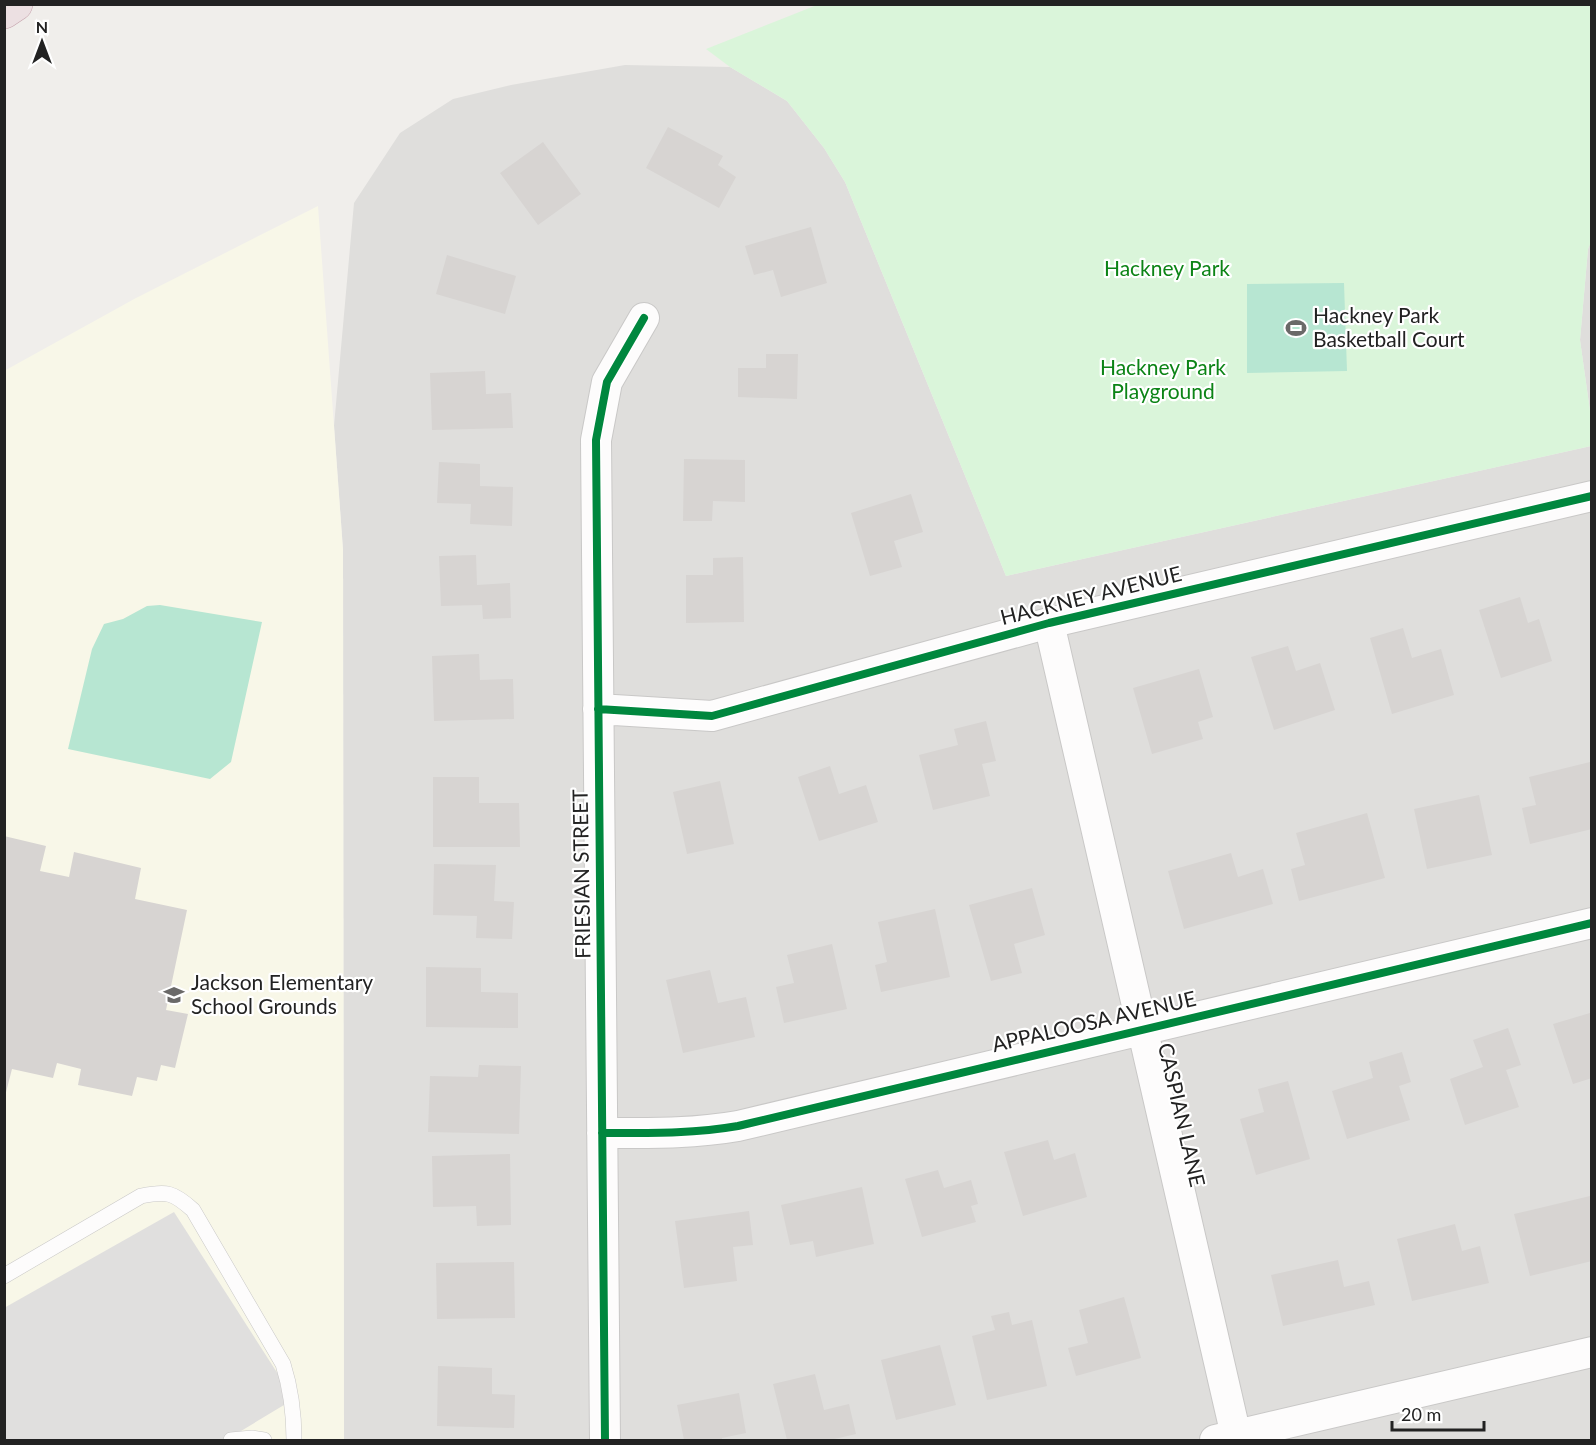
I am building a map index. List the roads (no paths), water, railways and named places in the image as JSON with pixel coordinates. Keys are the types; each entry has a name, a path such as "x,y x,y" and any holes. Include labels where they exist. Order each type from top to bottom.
{"highway":[{"path":"4,12 16,4"}],"street":[{"name":"FRIESIAN STREET","path":"605,1440 597,440 607,382 644,318"},
{"name":"HACKNEY AVENUE","path":"598,709 712,716 1049,623 1592,496"},
{"name":"CASPIAN LANE","path":"1049,623 1143,1028 1229,1439"},
{"name":"APPALOOSA AVENUE","path":"602,1133 704,1132 738,1126 1592,923"},
{"path":"1229,1439 1592,1352"}],"lane":[{"path":"4,1276 141,1197 159,1193 177,1197 193,1210 283,1364 290,1386 294,1414 294,1440"},
{"path":"231,1440 252,1438 264,1440"}],"place":[{"name":"Hackney Park Basketball Court","path":"1296,328"},
{"name":"Jackson Elementary School Grounds","path":"174,995"}],"park label":[{"name":"Hackney Park","path":"1167,269"},
{"name":"Hackney Park Playground","path":"1163,380"}]}
